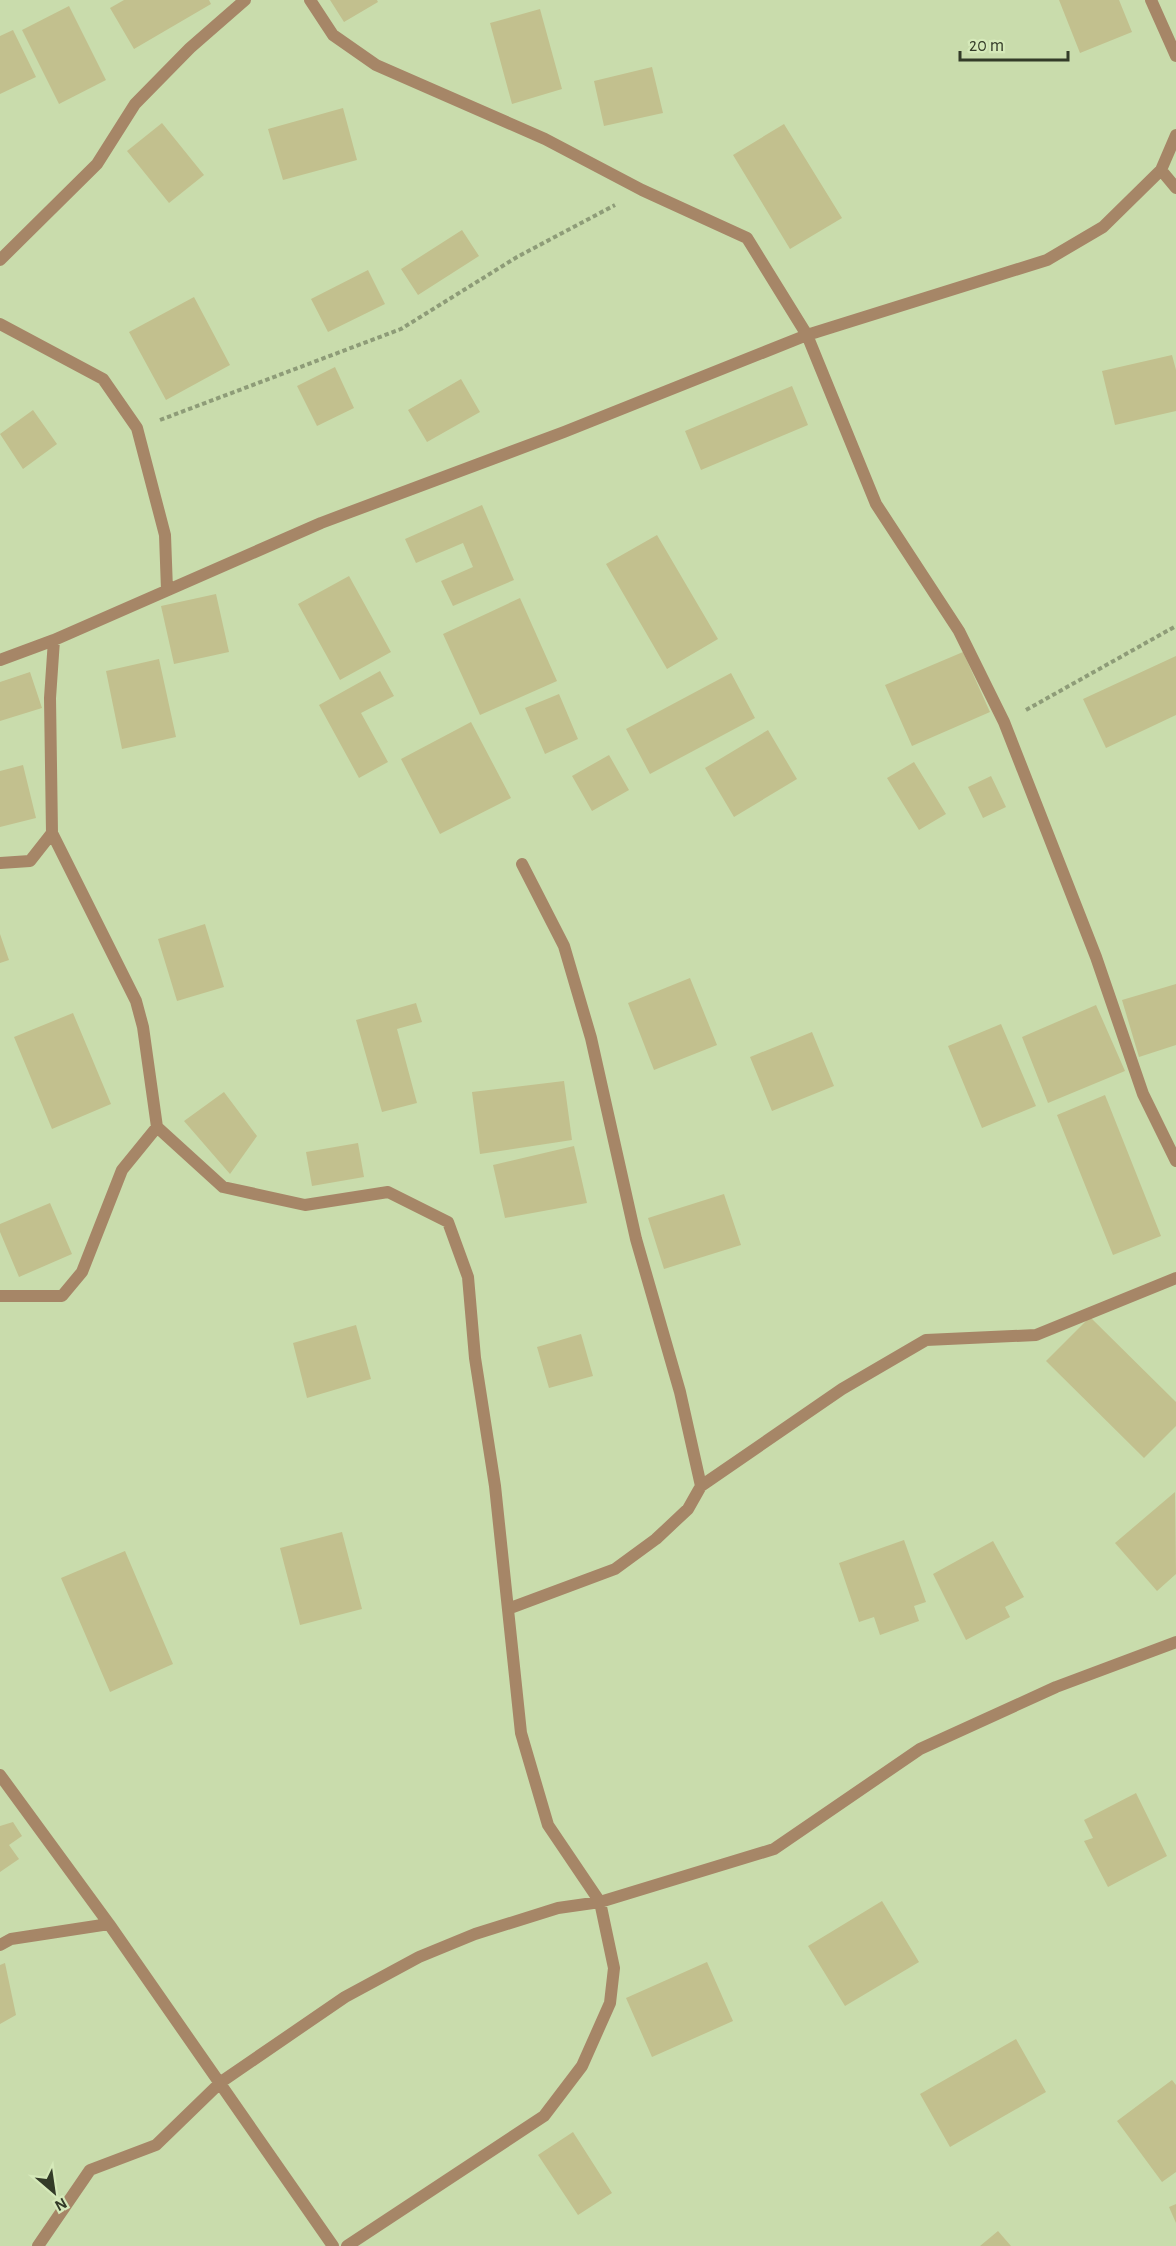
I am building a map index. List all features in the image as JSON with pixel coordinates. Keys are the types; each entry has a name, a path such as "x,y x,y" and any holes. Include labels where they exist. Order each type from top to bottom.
{"street":[{"path":"0,260 97,164 135,104 190,48 245,0"},
{"path":"310,0 333,35 376,65 545,139 642,190 747,238 807,335 876,504 959,631 1004,722 1096,957 1143,1094 1176,1161"},
{"path":"1150,0 1176,56"},
{"path":"0,660 54,640 321,523 564,432 807,335 1047,260 1103,226 1161,170 1176,135"},
{"path":"1161,170 1176,188"},
{"path":"0,324 103,379 137,428 165,535 167,590"},
{"path":"54,640 50,698 52,833 136,1001 143,1027 157,1127 224,1187 305,1205 388,1192 448,1222 468,1277 475,1358 495,1486 520,1732 548,1825 600,1902 614,1968 610,2003 582,2066 544,2116 347,2246"},
{"path":"0,863 30,861 52,833"},
{"path":"522,864 567,956 591,1038 636,1239 680,1392 702,1486"},
{"path":"0,1296 62,1296 82,1272 122,1170 157,1127"},
{"path":"508,1609 615,1569 656,1539 688,1509 702,1486 842,1389 926,1340 1036,1335 1176,1278"},
{"path":"38,2246 90,2170 156,2145 220,2082 345,1996 419,1957 475,1934 558,1908 600,1902 774,1849 920,1749 1056,1687 1176,1642"},
{"path":"0,1775 109,1924 333,2246"},
{"path":"0,1945 11,1939 109,1924"}],"path":[{"path":"137,428 401,329 517,257 642,190"},
{"path":"1004,722 1176,626"}],"building":[{"path":"124,0 209,0 211,4 134,49 110,8"},
{"path":"330,0 377,0 378,2 344,22"},
{"path":"1059,0 1119,0 1132,32 1080,53"},
{"path":"69,6 106,80 59,104 22,30"},
{"path":"540,9 562,89 512,104 490,23"},
{"path":"13,30 36,77 0,94 0,36"},
{"path":"652,67 663,113 604,126 594,81"},
{"path":"343,108 357,160 283,180 268,129"},
{"path":"162,123 204,175 169,203 127,151"},
{"path":"784,124 842,218 790,249 733,155"},
{"path":"462,230 479,256 418,295 401,269"},
{"path":"368,270 385,304 328,332 311,299"},
{"path":"194,297 230,365 166,400 129,332"},
{"path":"1172,355 1176,370 1176,411 1115,425 1102,371"},
{"path":"335,367 354,408 317,426 297,386"},
{"path":"461,379 480,412 427,442 408,410"},
{"path":"792,386 808,425 701,470 685,431"},
{"path":"33,410 57,444 23,469 0,434"},
{"path":"482,505 514,580 453,606 441,581 473,567 463,543 416,563 405,539"},
{"path":"657,535 718,639 667,669 606,564"},
{"path":"349,576 391,652 340,680 298,604"},
{"path":"216,594 229,652 174,664 161,606"},
{"path":"520,598 557,681 480,715 443,634"},
{"path":"963,652 990,712 912,746 885,685"},
{"path":"1176,656 1176,715 1106,748 1083,699"},
{"path":"159,659 176,737 122,749 106,671"},
{"path":"380,671 394,696 361,713 388,762 359,778 319,705"},
{"path":"30,672 42,708 0,721 0,682"},
{"path":"731,673 755,718 650,774 626,729"},
{"path":"559,694 578,739 545,754 525,708"},
{"path":"471,722 511,798 440,834 401,759"},
{"path":"768,730 797,779 734,817 705,768"},
{"path":"609,755 629,790 592,811 572,776"},
{"path":"914,762 946,814 919,830 887,778"},
{"path":"23,765 36,818 0,827 0,771"},
{"path":"991,776 1006,807 983,818 968,787"},
{"path":"205,924 224,987 177,1001 158,939"},
{"path":"0,934 9,960 0,963"},
{"path":"690,978 717,1045 654,1070 628,1003"},
{"path":"1176,984 1176,1045 1139,1057 1122,1000"},
{"path":"416,1003 422,1022 397,1029 417,1103 382,1112 356,1020"},
{"path":"1096,1005 1125,1071 1048,1103 1022,1037"},
{"path":"73,1013 111,1104 52,1129 14,1037"},
{"path":"1001,1024 1036,1106 982,1128 948,1046"},
{"path":"812,1032 834,1086 772,1111 750,1057"},
{"path":"564,1081 572,1140 480,1154 472,1092"},
{"path":"224,1092 257,1136 230,1174 184,1121"},
{"path":"1105,1095 1161,1236 1113,1255 1057,1115"},
{"path":"358,1143 364,1177 312,1186 306,1152"},
{"path":"574,1146 587,1203 505,1218 493,1165"},
{"path":"724,1194 741,1245 664,1269 648,1218"},
{"path":"50,1203 72,1254 19,1277 0,1232 0,1224"},
{"path":"1090,1317 1176,1402 1176,1426 1144,1458 1046,1361"},
{"path":"356,1325 371,1379 307,1398 293,1343"},
{"path":"581,1334 593,1376 549,1388 537,1347"},
{"path":"1175,1492 1176,1574 1157,1591 1115,1543"},
{"path":"342,1532 362,1609 300,1625 280,1548"},
{"path":"904,1540 926,1602 914,1606 919,1621 880,1635 874,1617 859,1622 839,1563"},
{"path":"993,1541 1024,1597 1005,1607 1010,1617 966,1640 933,1574"},
{"path":"125,1551 173,1664 110,1692 61,1578"},
{"path":"1136,1793 1167,1856 1108,1887 1084,1841 1093,1838 1084,1820"},
{"path":"13,1822 22,1836 9,1845 19,1859 0,1872 0,1826"},
{"path":"882,1901 919,1962 845,2006 808,1946"},
{"path":"707,1962 733,2021 652,2057 626,1998"},
{"path":"5,1963 16,2015 0,2024 0,1965"},
{"path":"1016,2039 1046,2092 950,2147 920,2094"},
{"path":"1172,2080 1176,2085 1176,2172 1162,2182 1117,2121"},
{"path":"573,2132 612,2193 578,2215 538,2155"},
{"path":"1176,2204 1176,2223 1169,2207"},
{"path":"998,2231 1011,2246 980,2246"}]}
